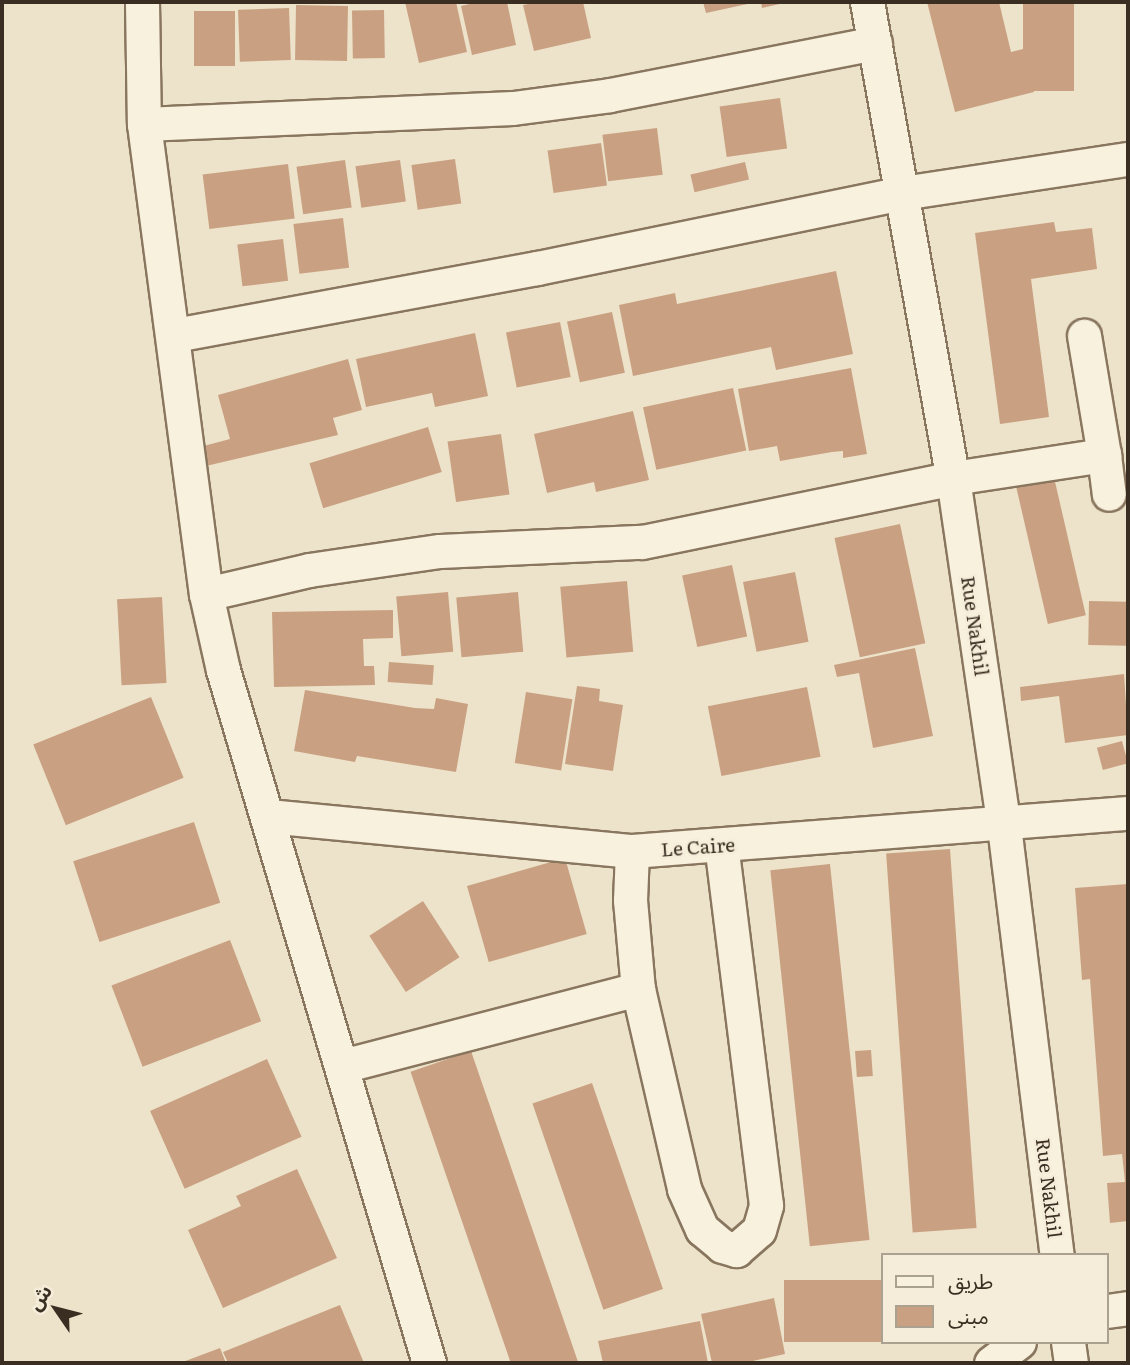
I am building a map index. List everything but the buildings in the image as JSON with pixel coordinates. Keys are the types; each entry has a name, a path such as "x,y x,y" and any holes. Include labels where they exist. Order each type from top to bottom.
{"street":[{"path":"142,2 144,124 175,335 206,594 223,670 429,1363"},
{"name":"Rue Nakhil","path":"867,2 953,478 1004,826 1057,1253"},
{"path":"144,124 513,108 622,93 875,43"},
{"path":"175,335 537,268 902,193 1128,159"},
{"path":"1084,337 1110,494"},
{"path":"206,594 309,570 440,551 642,542 953,478 1104,455"},
{"name":"Le Caire","path":"268,816 632,851 1004,826 1128,813"},
{"path":"632,851 630,900 638,989 684,1189 702,1229 722,1246 736,1250 759,1230 766,1205 721,845"},
{"path":"342,1066 638,989"},
{"path":"1109,1311 1128,1308"},
{"path":"991,1363 1016,1344"},
{"path":"1068,1344 1071,1363"}]}
